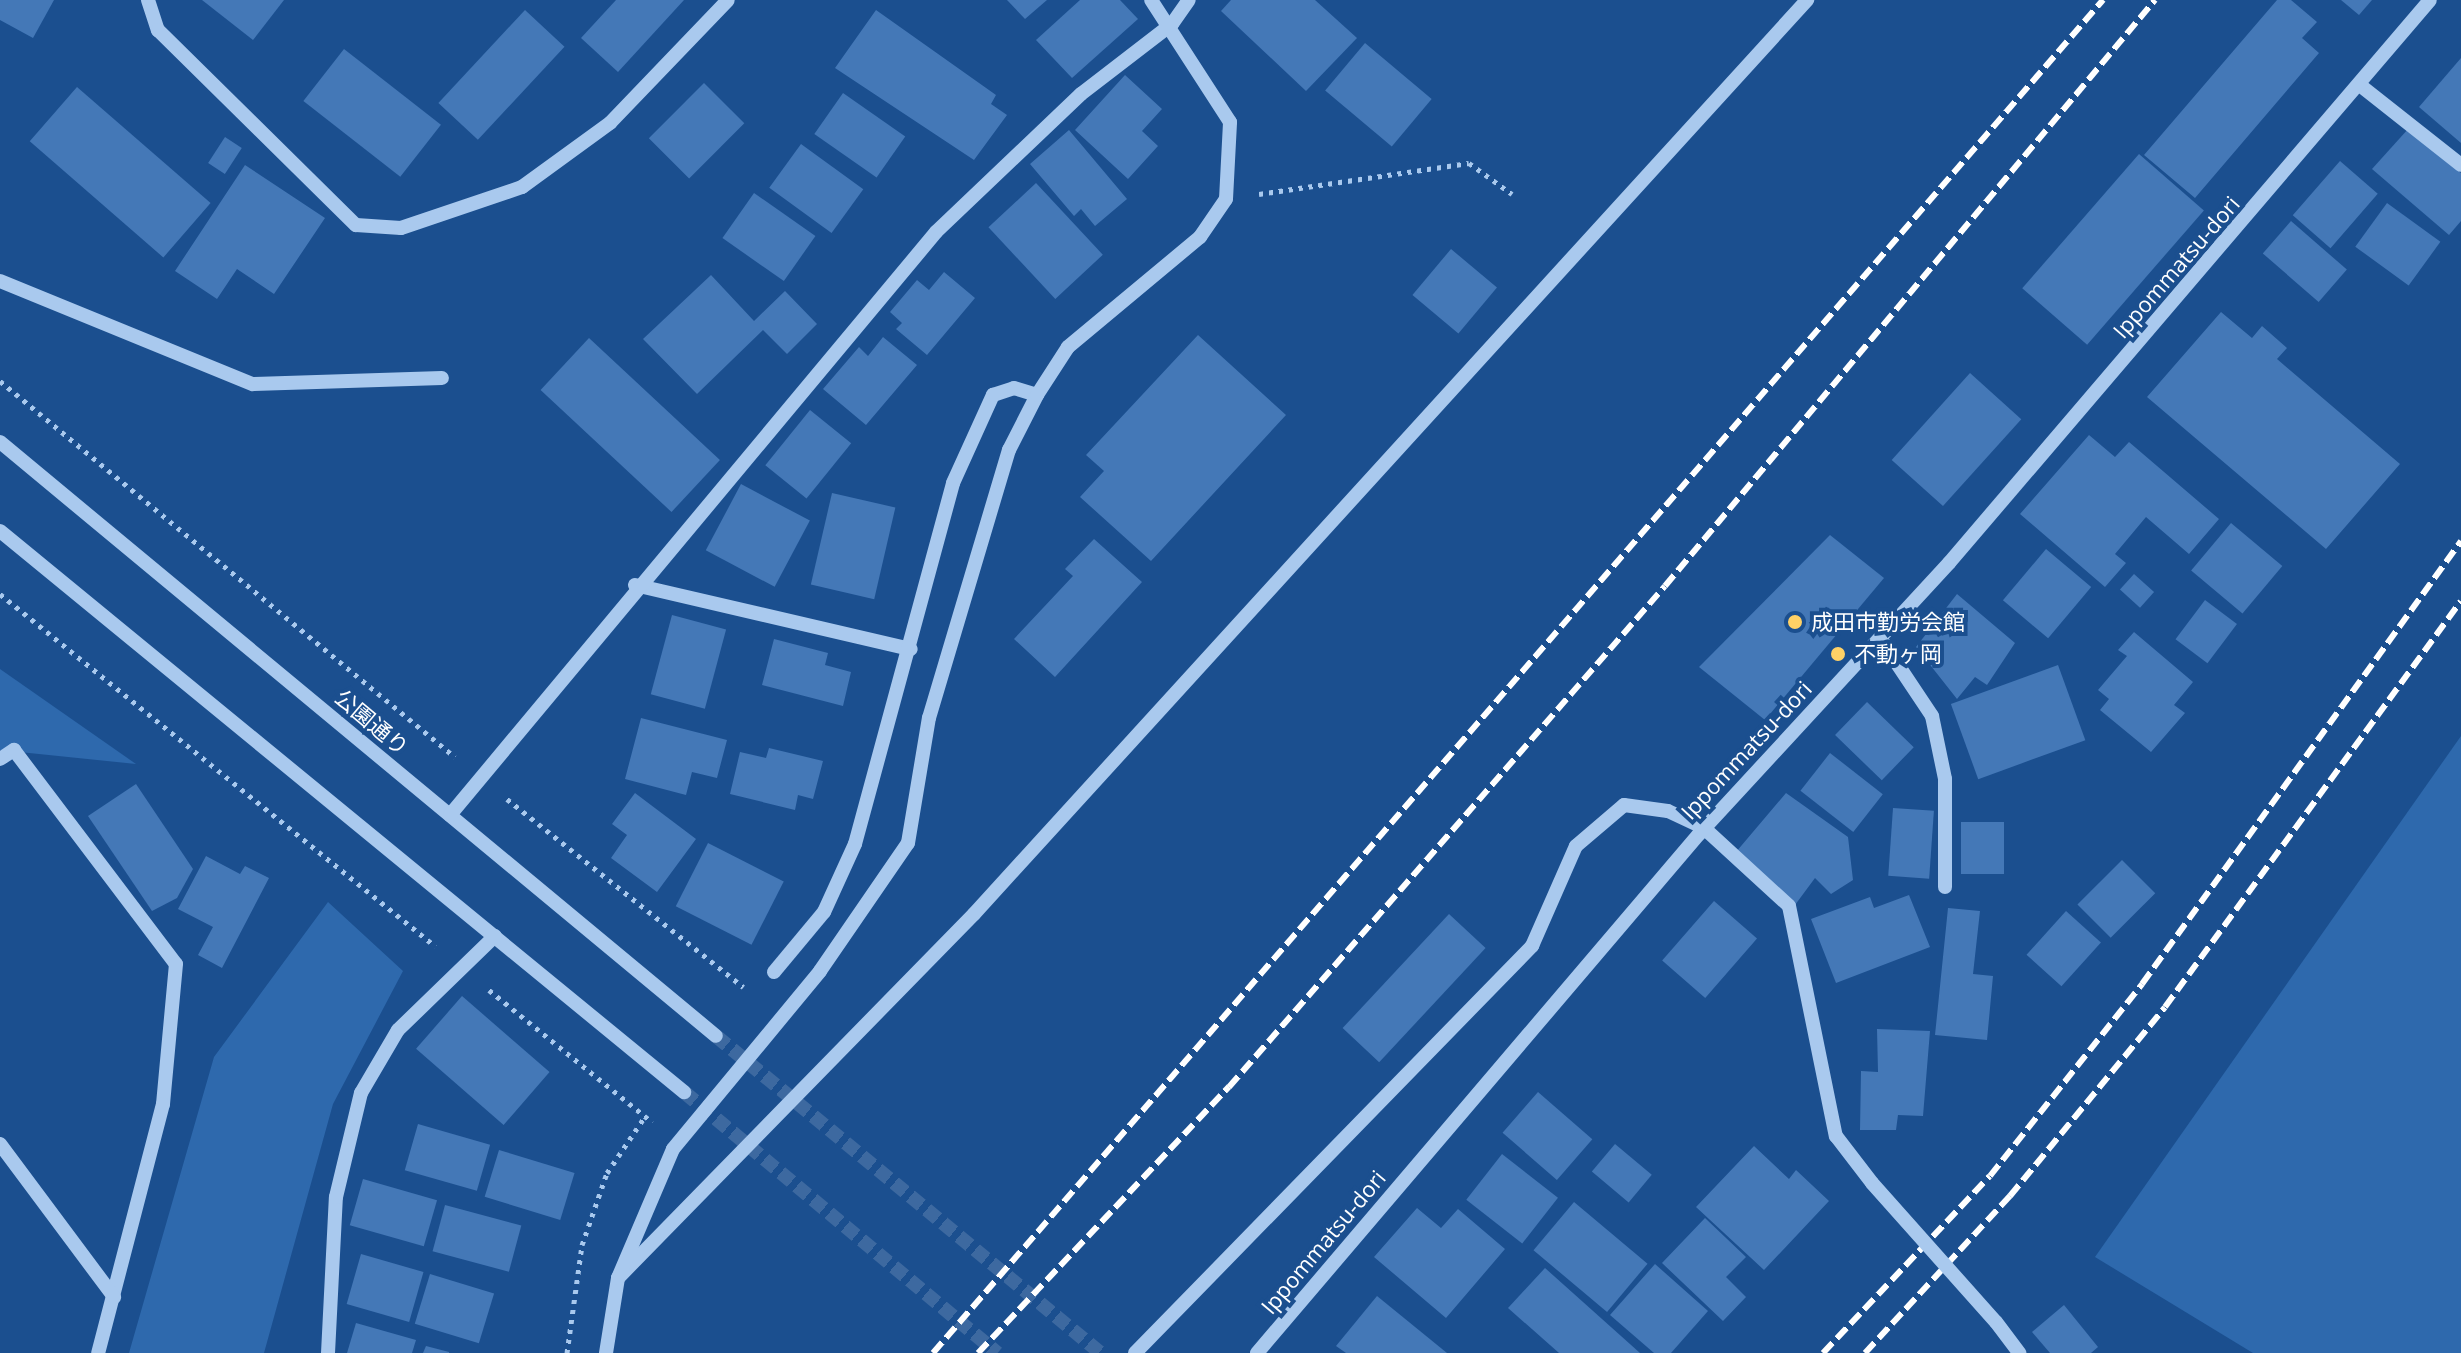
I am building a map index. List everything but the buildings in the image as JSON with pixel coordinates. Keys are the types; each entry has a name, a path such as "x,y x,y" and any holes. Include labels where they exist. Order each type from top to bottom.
{"street":[{"path":"148,0 158,30 356,225 401,228 522,187 610,123 728,0"},
{"path":"606,1353 618,1278 673,1149 820,971 908,843 929,718 1009,450 1037,395 1068,347 1200,237 1226,199 1230,122 1172,24 1151,0"},
{"path":"450,815 635,585 936,232 1081,94 1172,24 1189,0"},
{"path":"618,1278 985,903 1807,0"},
{"name":"Ippommatsu-dori","path":"1257,1353 1704,828 1880,638 2361,86 2430,0"},
{"path":"2361,86 2461,165"},
{"path":"0,281 253,384 442,378"},
{"path":"774,972 824,912 855,844 911,649 953,483 993,395 1014,388 1037,395"},
{"name":"公園通り","path":"0,442 716,1036"},
{"path":"0,531 684,1092"},
{"path":"635,585 911,649"},
{"path":"1880,638 1932,716 1945,779 1945,887"},
{"path":"0,759 14,750 176,964 163,1104 98,1353"},
{"path":"1135,1353 1532,946 1576,846 1624,805 1668,811 1704,828 1789,906 1836,1136 1872,1183 1996,1322 2019,1353"},
{"path":"328,1353 336,1197 361,1093 398,1030 495,936"},
{"path":"0,1144 114,1297"}],"path":[{"path":"1226,199 1469,163 1512,194"},
{"path":"0,381 480,778 750,992"},
{"path":"0,594 653,1123"},
{"path":"567,1353 582,1245 607,1173 646,1115"}],"shaded area":[{"path":"0,669 136,764 0,750"},
{"path":"2461,736 2461,1353 2253,1353 2095,1257"},
{"path":"328,902 403,971 333,1104 264,1353 129,1353 214,1057"}],"tunnel":[{"path":"716,1036 1101,1353"},
{"path":"684,1092 997,1353"}],"railway":[{"path":"933,1353 2103,0"},
{"path":"978,1353 1229,1087 1665,586 2155,0"},
{"path":"1823,1353 1990,1176 2142,984 2461,541"},
{"path":"1865,1353 2010,1196 2165,1007 2461,601"}],"place":[{"name":"成田市勤労会館","path":"1795,622"},
{"name":"不動ヶ岡","path":"1838,654"}]}
